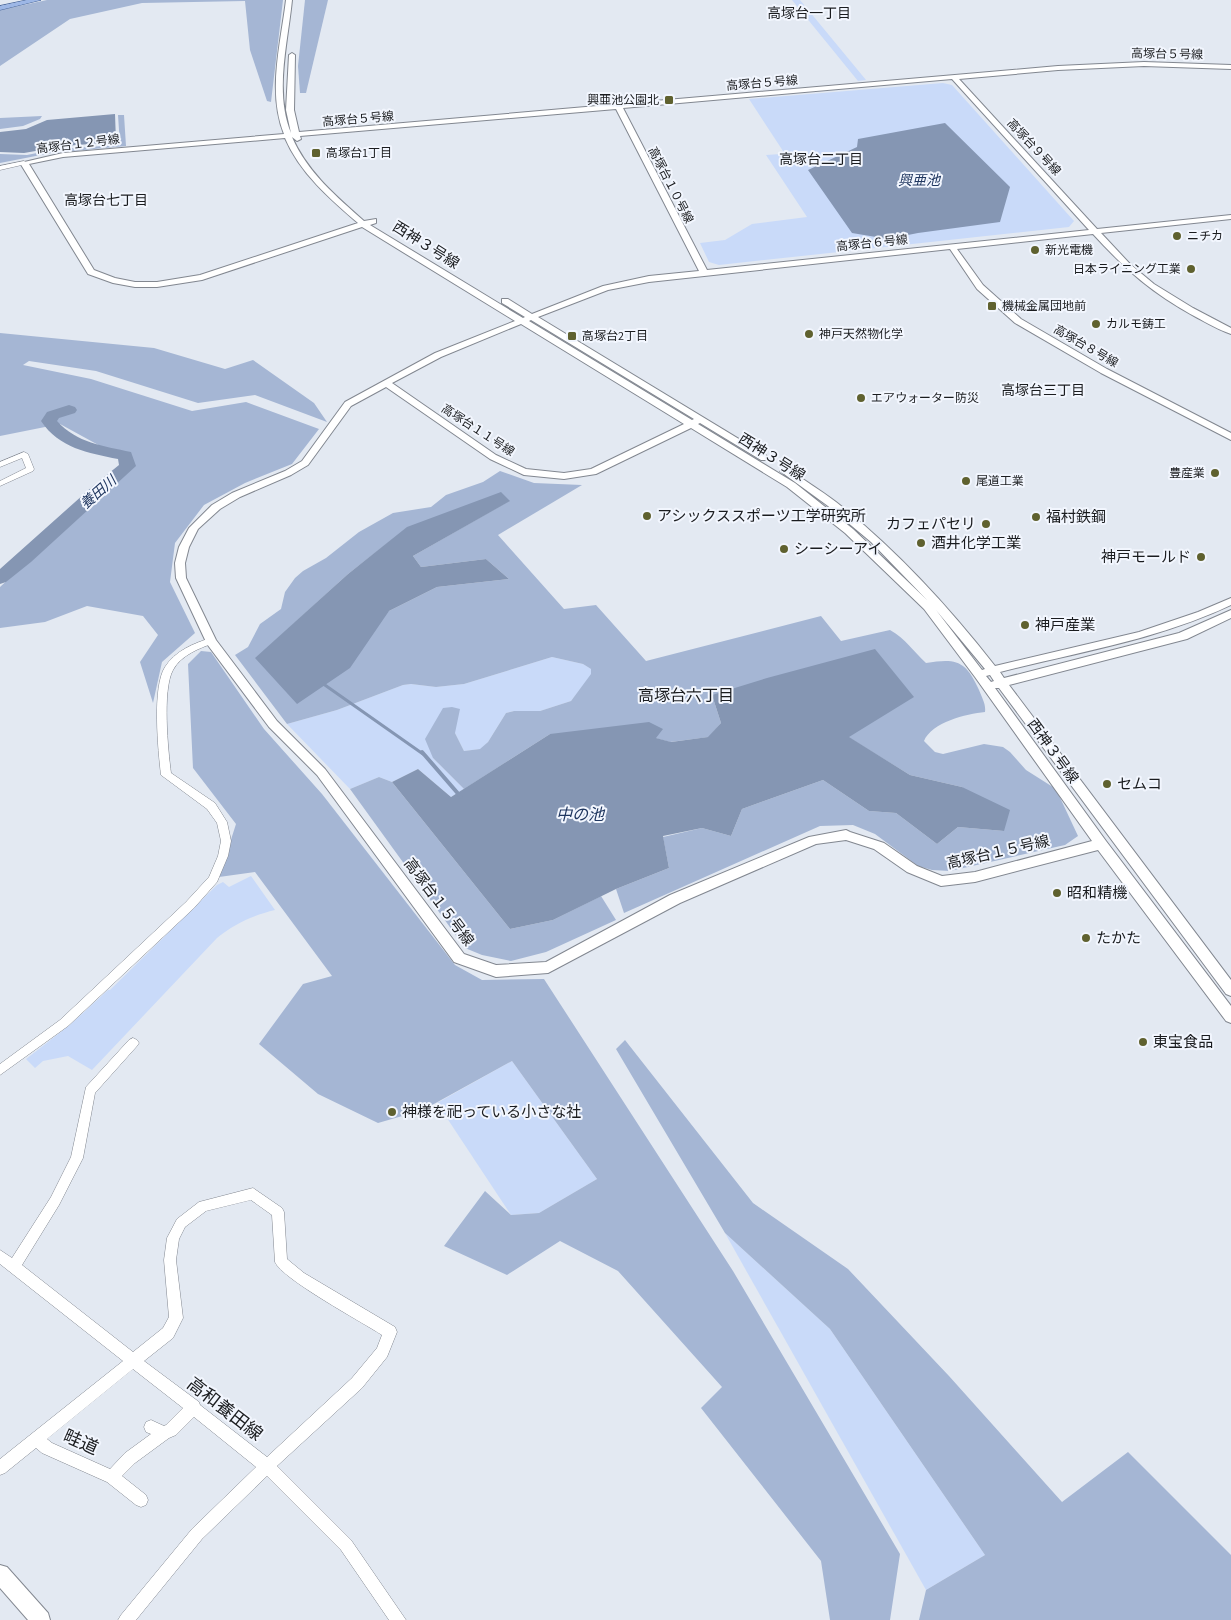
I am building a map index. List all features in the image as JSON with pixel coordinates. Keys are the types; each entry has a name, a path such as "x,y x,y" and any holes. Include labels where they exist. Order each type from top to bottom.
{"main road":[{"path":"0,4 17,0"},
{"path":"0,8 37,0"}],"street":[{"name":"西神３号線","path":"289,0 280,85 281,110 298,158 323,188 363,224 697,422 800,480 860,527 924,589 1002,683 1116,840 1231,990"},
{"path":"295,19 296,0"},
{"name":"西神３号線","path":"293,47 290,110 291,136 331,186 372,221 526,319"},
{"name":"高塚台５号線","path":"291,136 1106,65 1144,64 1231,67"},
{"name":"高塚台９号線","path":"956,78 1127,266 1148,285 1176,303 1231,331"},
{"name":"高塚台１０号線","path":"619,107 704,273"},
{"name":"高塚台１２号線","path":"291,136 62,156 24,163 91,272 124,283 150,285 183,282 214,274 372,221"},
{"path":"0,168 24,163"},
{"name":"高塚台６号線","path":"526,319 606,288 649,279 1231,218"},
{"name":"高塚台８号線","path":"952,247 980,287 1018,320 1104,371 1231,437"},
{"path":"386,383 438,355 526,319"},
{"name":"高塚台１１号線","path":"386,383 493,458 524,472 564,476 593,472 697,422"},
{"name":"高塚台１５号線","path":"386,383 348,404 305,463 288,474 229,499 216,507 194,528 184,546 180,563 180,578 211,641 273,724 321,772 459,958 496,971 548,967 675,899 814,840 846,834 879,846 912,870 941,881 975,877 1101,844"},
{"name":"西神３号線","path":"697,422 791,485 849,530 928,607 980,674 1101,844 1231,1017"},
{"path":"0,464 24,454 30,469 0,484"},
{"path":"980,674 1115,643 1180,625 1231,601"},
{"path":"988,686 1183,636 1231,614"},
{"path":"0,1070 64,1023 190,905 212,879 223,856 226,841 222,822 211,806 166,775 163,756 164,681 168,669 181,655 192,648 211,641"},
{"path":"14,1266 55,1201 77,1158 90,1091 133,1043"},
{"path":"0,1468 132,1359 168,1332 176,1318 170,1260 173,1238 181,1223 203,1206 253,1194 278,1212 281,1262 299,1277 390,1332 382,1352 357,1383 197,1534 126,1620"},
{"name":"高和養田線","path":"0,1256 268,1466 346,1545 398,1620"},
{"path":"112,1477 130,1458 164,1432 171,1430 194,1407"},
{"path":"151,1427 164,1432"},
{"name":"畦道","path":"35,1439 47,1448 112,1477 141,1500"},
{"path":"0,1574 41,1620"}],"shaded area":[{"path":"47,0 283,0 271,102 267,101 250,50 245,1 142,3 70,19 0,66 0,10"},
{"path":"305,0 328,0 306,93 300,93 298,66"},
{"path":"792,0 800,0 866,80 858,81"},
{"path":"943,83 952,85 1074,221 1069,227 719,265 709,262 700,243 725,240 752,224 807,217 766,155 781,154 783,151 749,99"},
{"path":"118,115 124,115 126,146 51,153 0,163 0,154 27,155 57,149 120,145"},
{"path":"42,116 40,119 23,126 0,129 0,118"},
{"path":"0,333 154,348 225,369 253,360 314,403 327,422 255,395 198,403 96,371 29,361 23,365 91,379 192,411 246,402 319,429 292,464 245,483 204,505 175,543 170,582 195,633 162,662 153,703 140,662 158,635 143,616 87,606 45,622 0,628 0,587 133,464 60,424 0,436"},
{"path":"500,471 534,483 582,485 498,535 564,609 596,605 646,661 821,616 841,641 890,630 905,641 926,663 946,661 965,667 974,680 984,701 985,712 950,720 934,729 924,741 935,752 943,754 984,744 1003,747 1026,770 1056,789 1078,836 1065,845 950,871 932,870 918,866 875,834 853,825 820,826 624,913 616,889 669,868 663,837 702,828 731,836 742,809 823,780 869,811 896,813 937,844 958,827 1004,831 962,787 910,775 848,737 712,695 721,723 709,737 670,742 655,738 550,734 464,789 433,758 425,739 443,708 452,707 460,709 455,733 464,751 480,749 488,742 506,713 514,711 540,711 571,701 591,674 591,669 583,664 552,657 464,684 436,687 403,685 337,710 287,724 235,655 248,647 260,624 281,609 285,592 295,578 303,571 326,558 359,532 393,513 431,507 446,495 483,482","holes":["509,501 413,556 421,567 486,559 509,579 437,587 389,611 256,658 348,574 407,528"]},
{"path":"201,651 211,652 264,729 322,794 455,965 482,980 544,979 733,1271 900,1554 890,1620 830,1620 821,1561 701,1408 722,1387 618,1271 560,1241 507,1275 444,1246 485,1191 511,1215 539,1213 597,1179 512,1061 423,1110 378,1123 318,1094 259,1044 303,984 332,976 255,872 219,877 236,824 193,768 188,664"},
{"path":"552,657 583,664 591,669 592,674 571,701 540,711 514,711 506,713 488,742 481,749 464,751 455,733 433,758 464,789 451,797 418,769 392,782 379,777 350,789 287,724 337,710 403,685 436,687 464,684"},
{"path":"379,777 392,782 510,929 553,920 601,896 616,920 546,952 511,961 482,955 465,948 350,789"},
{"path":"251,876 275,910 244,921 230,928 217,938 92,1070 68,1056 43,1061 35,1068 26,1059 71,1024 110,990 217,885 223,882 229,887"},
{"path":"625,1040 753,1203 848,1269 949,1376 1062,1502 1128,1452 1231,1555 1231,1620 919,1620 926,1590 985,1555 830,1329 725,1233 616,1049"},
{"path":"512,1061 597,1179 539,1213 511,1215 437,1103"},
{"path":"725,1233 830,1329 985,1555 926,1590"}],"water":[{"path":"115,114 116,142 64,146 24,153 0,152 0,132 26,129 47,120"},
{"name":"興亜池","path":"945,123 1010,187 1000,222 888,239 852,233 808,170 857,147 858,139"},
{"path":"501,492 510,501 413,556 421,567 486,559 509,579 437,587 389,611 350,668 297,704 255,658 348,574 407,527"},
{"name":"中の池","path":"875,649 914,697 849,737 910,775 962,787 1010,810 1004,831 958,827 937,844 896,813 869,811 823,780 742,809 731,836 702,828 663,836 669,868 616,889 553,920 510,929 392,782 418,769 451,797 550,734 649,722 663,729 656,738 671,742 708,737 721,723 712,695"}],"waterway":[{"name":"養田川","path":"0,578 37,548 99,489 128,466 125,456 93,449 74,442 65,437 49,421 53,415 69,410"},
{"path":"322,683 423,754"},
{"path":"422,752 461,797"}],"place":[{"name":"興亜池公園北","path":"669,100"},
{"name":"高塚台1丁目","path":"316,153"},
{"name":"ニチカ","path":"1177,236"},
{"name":"新光電機","path":"1035,250"},
{"name":"日本ライニング工業","path":"1191,269"},
{"name":"機械金属団地前","path":"992,306"},
{"name":"カルモ鋳工","path":"1096,324"},
{"name":"神戸天然物化学","path":"809,334"},
{"name":"高塚台2丁目","path":"572,336"},
{"name":"エアウォーター防災","path":"861,398"},
{"name":"豊産業","path":"1215,473"},
{"name":"尾道工業","path":"966,481"},
{"name":"アシックススポーツ工学研究所","path":"647,516"},
{"name":"福村鉄鋼","path":"1036,517"},
{"name":"カフェパセリ","path":"986,524"},
{"name":"酒井化学工業","path":"921,543"},
{"name":"シーシーアイ","path":"784,549"},
{"name":"神戸モールド","path":"1201,557"},
{"name":"神戸産業","path":"1025,625"},
{"name":"セムコ","path":"1107,784"},
{"name":"昭和精機","path":"1057,893"},
{"name":"たかた","path":"1086,938"},
{"name":"東宝食品","path":"1143,1042"},
{"name":"神様を祀っている小さな社","path":"392,1112"}],"district":[{"name":"高塚台一丁目","path":"809,13"},
{"name":"高塚台二丁目","path":"821,159"},
{"name":"高塚台七丁目","path":"106,200"},
{"name":"高塚台三丁目","path":"1043,390"},
{"name":"高塚台六丁目","path":"686,695"}]}
